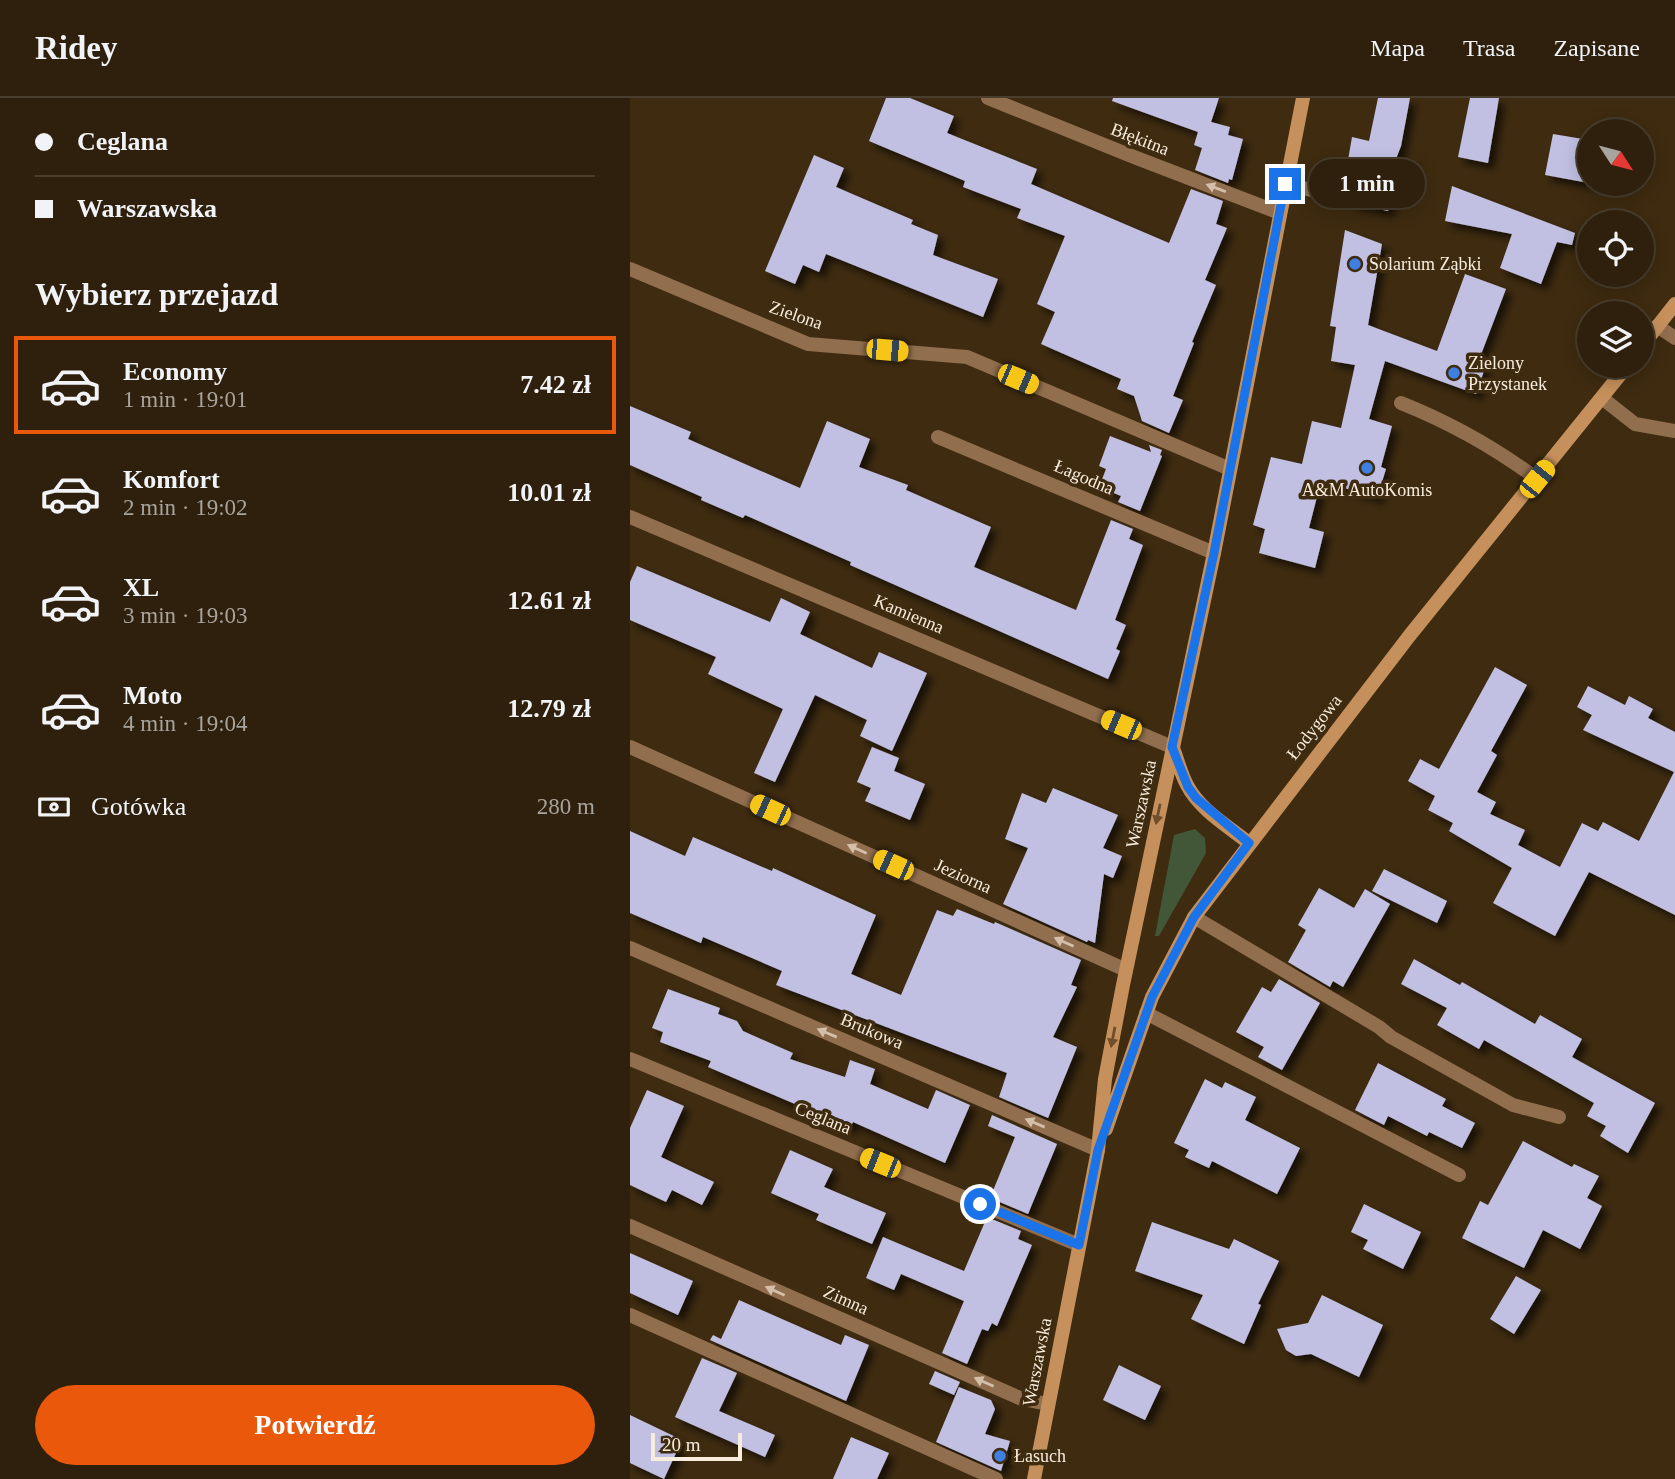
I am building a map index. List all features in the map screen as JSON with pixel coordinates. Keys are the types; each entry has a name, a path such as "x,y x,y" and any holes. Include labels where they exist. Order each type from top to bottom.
{"main road":[{"name":"Warszawska","path":"1034,1479 1098,1150 1105,1079 1126,970 1214,553 1303,98"},
{"path":"1654,330 1675,304"},
{"name":"Łodygowa","path":"1098,1150 1152,997 1194,917 1410,635 1617,378"},
{"path":"1172,747 1188,787 1196,798 1249,843"}],"street":[{"name":"Błękitna","path":"988,98 1134,158 1280,213"},
{"path":"1285,184 1313,190"},
{"name":"Zielona","path":"630,269 808,344 967,356 1230,469"},
{"path":"1657,326 1675,338"},
{"path":"1602,398 1635,424 1675,431"},
{"path":"1401,403 1499,450 1537,479"},
{"name":"Łagodna","path":"938,437 1214,553"},
{"name":"Kamienna","path":"630,517 1172,747"},
{"name":"Jeziorna","path":"630,747 1126,970"},
{"path":"1194,917 1379,1027 1391,1037 1500,1098 1513,1105 1559,1117"},
{"name":"Brukowa","path":"630,948 1098,1150"},
{"path":"1146,1013 1459,1175"},
{"name":"Ceglana","path":"630,1059 1079,1245"},
{"name":"Zimna","path":"630,1226 1022,1399 1048,1404"},
{"path":"630,1315 996,1479"}],"green space":[{"path":"1195,829 1205,838 1206,853 1159,936 1155,936 1174,835"}],"building":[{"path":"886,98 910,98 954,116 947,133 1037,169 1031,184 1169,243 1191,189 1223,201 1216,224 1227,228 1205,280 1216,285 1173,396 1183,400 1169,433 1142,421 1134,396 1117,389 1121,379 1041,344 1055,312 1037,304 1065,236 1017,218 1021,209 963,187 965,181 869,141"},
{"path":"1113,98 1219,98 1211,122 1230,127 1228,135 1243,139 1232,180 1229,179 1228,183 1195,170 1202,148 1194,145 1198,132 1112,101"},
{"path":"1378,98 1410,98 1401,146 1394,164 1401,167 1396,193 1392,192 1388,211 1350,203 1353,185 1344,183 1352,137 1369,141"},
{"path":"1470,98 1499,98 1488,163 1458,157"},
{"path":"1553,134 1577,138 1577,181 1545,175"},
{"path":"814,155 844,168 836,187 913,220 911,224 938,235 933,255 998,279 983,317 826,254 819,272 803,265 795,284 765,271"},
{"path":"1452,186 1575,233 1572,245 1557,242 1541,284 1500,268 1512,234 1445,221"},
{"path":"1345,230 1382,244 1368,325 1437,351 1465,274 1506,289 1477,365 1485,368 1476,394 1385,361 1369,419 1392,426 1381,467 1386,469 1377,498 1321,481 1309,528 1324,532 1315,568 1259,553 1265,529 1253,525 1271,457 1302,464 1312,421 1341,428 1355,365 1331,361 1336,327 1330,326"},
{"path":"630,406 691,432 688,439 800,488 827,421 870,439 859,467 908,485 906,490 991,527 974,567 1076,610 1111,520 1133,529 1129,539 1143,545 1115,620 1126,625 1116,649 1120,651 1108,679 850,565 851,562 745,515 743,518 701,500 702,497 630,465"},
{"path":"1110,436 1151,452 1149,445 1162,450 1140,511 1118,502 1121,496 1099,487 1106,469 1099,466"},
{"path":"637,566 770,622 781,598 810,612 800,634 872,668 879,652 927,673 892,751 860,736 867,720 815,695 775,782 754,773 783,709 708,674 716,657 630,620 630,582"},
{"path":"1495,667 1527,685 1491,751 1497,755 1477,792 1496,802 1490,814 1525,830 1518,845 1560,867 1582,823 1598,831 1603,822 1639,841 1674,772 1583,730 1592,715 1577,707 1588,686 1625,705 1629,696 1653,709 1648,718 1675,732 1675,915 1589,872 1555,936 1493,903 1512,868 1449,831 1453,823 1428,810 1435,796 1408,781 1420,759 1439,769"},
{"path":"872,747 899,758 894,771 925,784 910,820 865,801 871,788 857,782"},
{"path":"1053,788 1118,815 1103,848 1122,856 1113,878 1104,874 1095,943 1088,940 1087,942 1003,904 1028,848 1005,839 1022,793 1046,803"},
{"path":"630,831 685,856 693,837 772,871 773,868 876,915 851,974 901,995 937,910 953,916 957,909 994,924 995,922 1081,960 1071,985 1077,987 1053,1037 1077,1047 1048,1118 999,1097 1007,1073 776,985 782,971 703,937 701,943 630,913"},
{"path":"1384,869 1447,901 1437,923 1372,891"},
{"path":"1319,888 1354,908 1365,889 1390,904 1343,987 1333,981 1330,987 1288,962 1306,930 1298,925"},
{"path":"1414,959 1460,985 1462,982 1535,1024 1540,1015 1582,1039 1572,1057 1655,1103 1628,1153 1600,1136 1606,1126 1587,1116 1594,1103 1484,1040 1479,1049 1437,1025 1447,1008 1401,984"},
{"path":"1279,979 1320,1003 1282,1070 1258,1057 1264,1047 1236,1032 1262,987 1271,992"},
{"path":"668,989 720,1008 718,1014 737,1021 743,1031 793,1053 790,1059 845,1077 850,1060 875,1069 870,1084 928,1109 936,1090 970,1105 945,1163 853,1122 850,1128 807,1114 809,1110 708,1067 711,1061 660,1042 663,1032 652,1028"},
{"path":"1378,1063 1446,1099 1442,1106 1475,1123 1462,1148 1429,1132 1427,1136 1388,1116 1384,1125 1355,1110"},
{"path":"1205,1079 1222,1088 1225,1082 1256,1097 1245,1120 1300,1148 1277,1194 1212,1161 1209,1168 1185,1157 1189,1150 1174,1143"},
{"path":"647,1090 684,1106 661,1157 714,1182 702,1205 672,1190 666,1202 630,1185 630,1128"},
{"path":"992,1115 1057,1144 1028,1214 990,1198 1015,1137 988,1126"},
{"path":"1523,1141 1572,1167 1574,1164 1599,1176 1587,1198 1602,1206 1580,1249 1543,1230 1524,1268 1462,1238 1480,1201 1488,1205"},
{"path":"790,1150 833,1169 824,1187 886,1213 872,1244 816,1220 819,1214 771,1193"},
{"path":"1364,1204 1421,1232 1403,1269 1363,1249 1368,1240 1351,1232"},
{"path":"987,1217 1021,1231 1018,1239 1032,1245 997,1326 992,1323 988,1331 982,1329 967,1364 942,1353 964,1301 901,1274 894,1290 866,1278 883,1237 964,1271"},
{"path":"1152,1222 1229,1249 1234,1239 1279,1261 1258,1304 1261,1305 1244,1344 1191,1319 1203,1295 1135,1271"},
{"path":"630,1253 693,1281 678,1315 630,1293"},
{"path":"1516,1276 1541,1290 1514,1334 1490,1319"},
{"path":"1322,1295 1383,1325 1359,1377 1311,1354 1296,1356 1286,1350 1277,1329 1308,1323"},
{"path":"739,1300 841,1345 845,1335 869,1345 846,1401 710,1340 713,1335 721,1339"},
{"path":"702,1358 737,1373 719,1411 775,1435 765,1457 675,1417"},
{"path":"1119,1365 1161,1386 1145,1420 1103,1400"},
{"path":"935,1371 960,1382 954,1395 929,1384"},
{"path":"959,1387 991,1400 995,1409 985,1434 1010,1441 1001,1471 936,1442"},
{"path":"630,1415 682,1440 664,1479 630,1463"},
{"path":"851,1437 889,1453 877,1479 833,1479"}],"place":[{"name":"Solarium Ząbki","path":"1355,264"},
{"name":"Zielony Przystanek","path":"1454,373"},
{"name":"A&M AutoKomis","path":"1367,468"},
{"name":"Łasuch","path":"1000,1456"}],"route":[{"path":"980,1204 1079,1245 1098,1150 1152,997 1194,917 1249,843 1196,798 1188,787 1172,747 1214,553 1285,184"}]}
